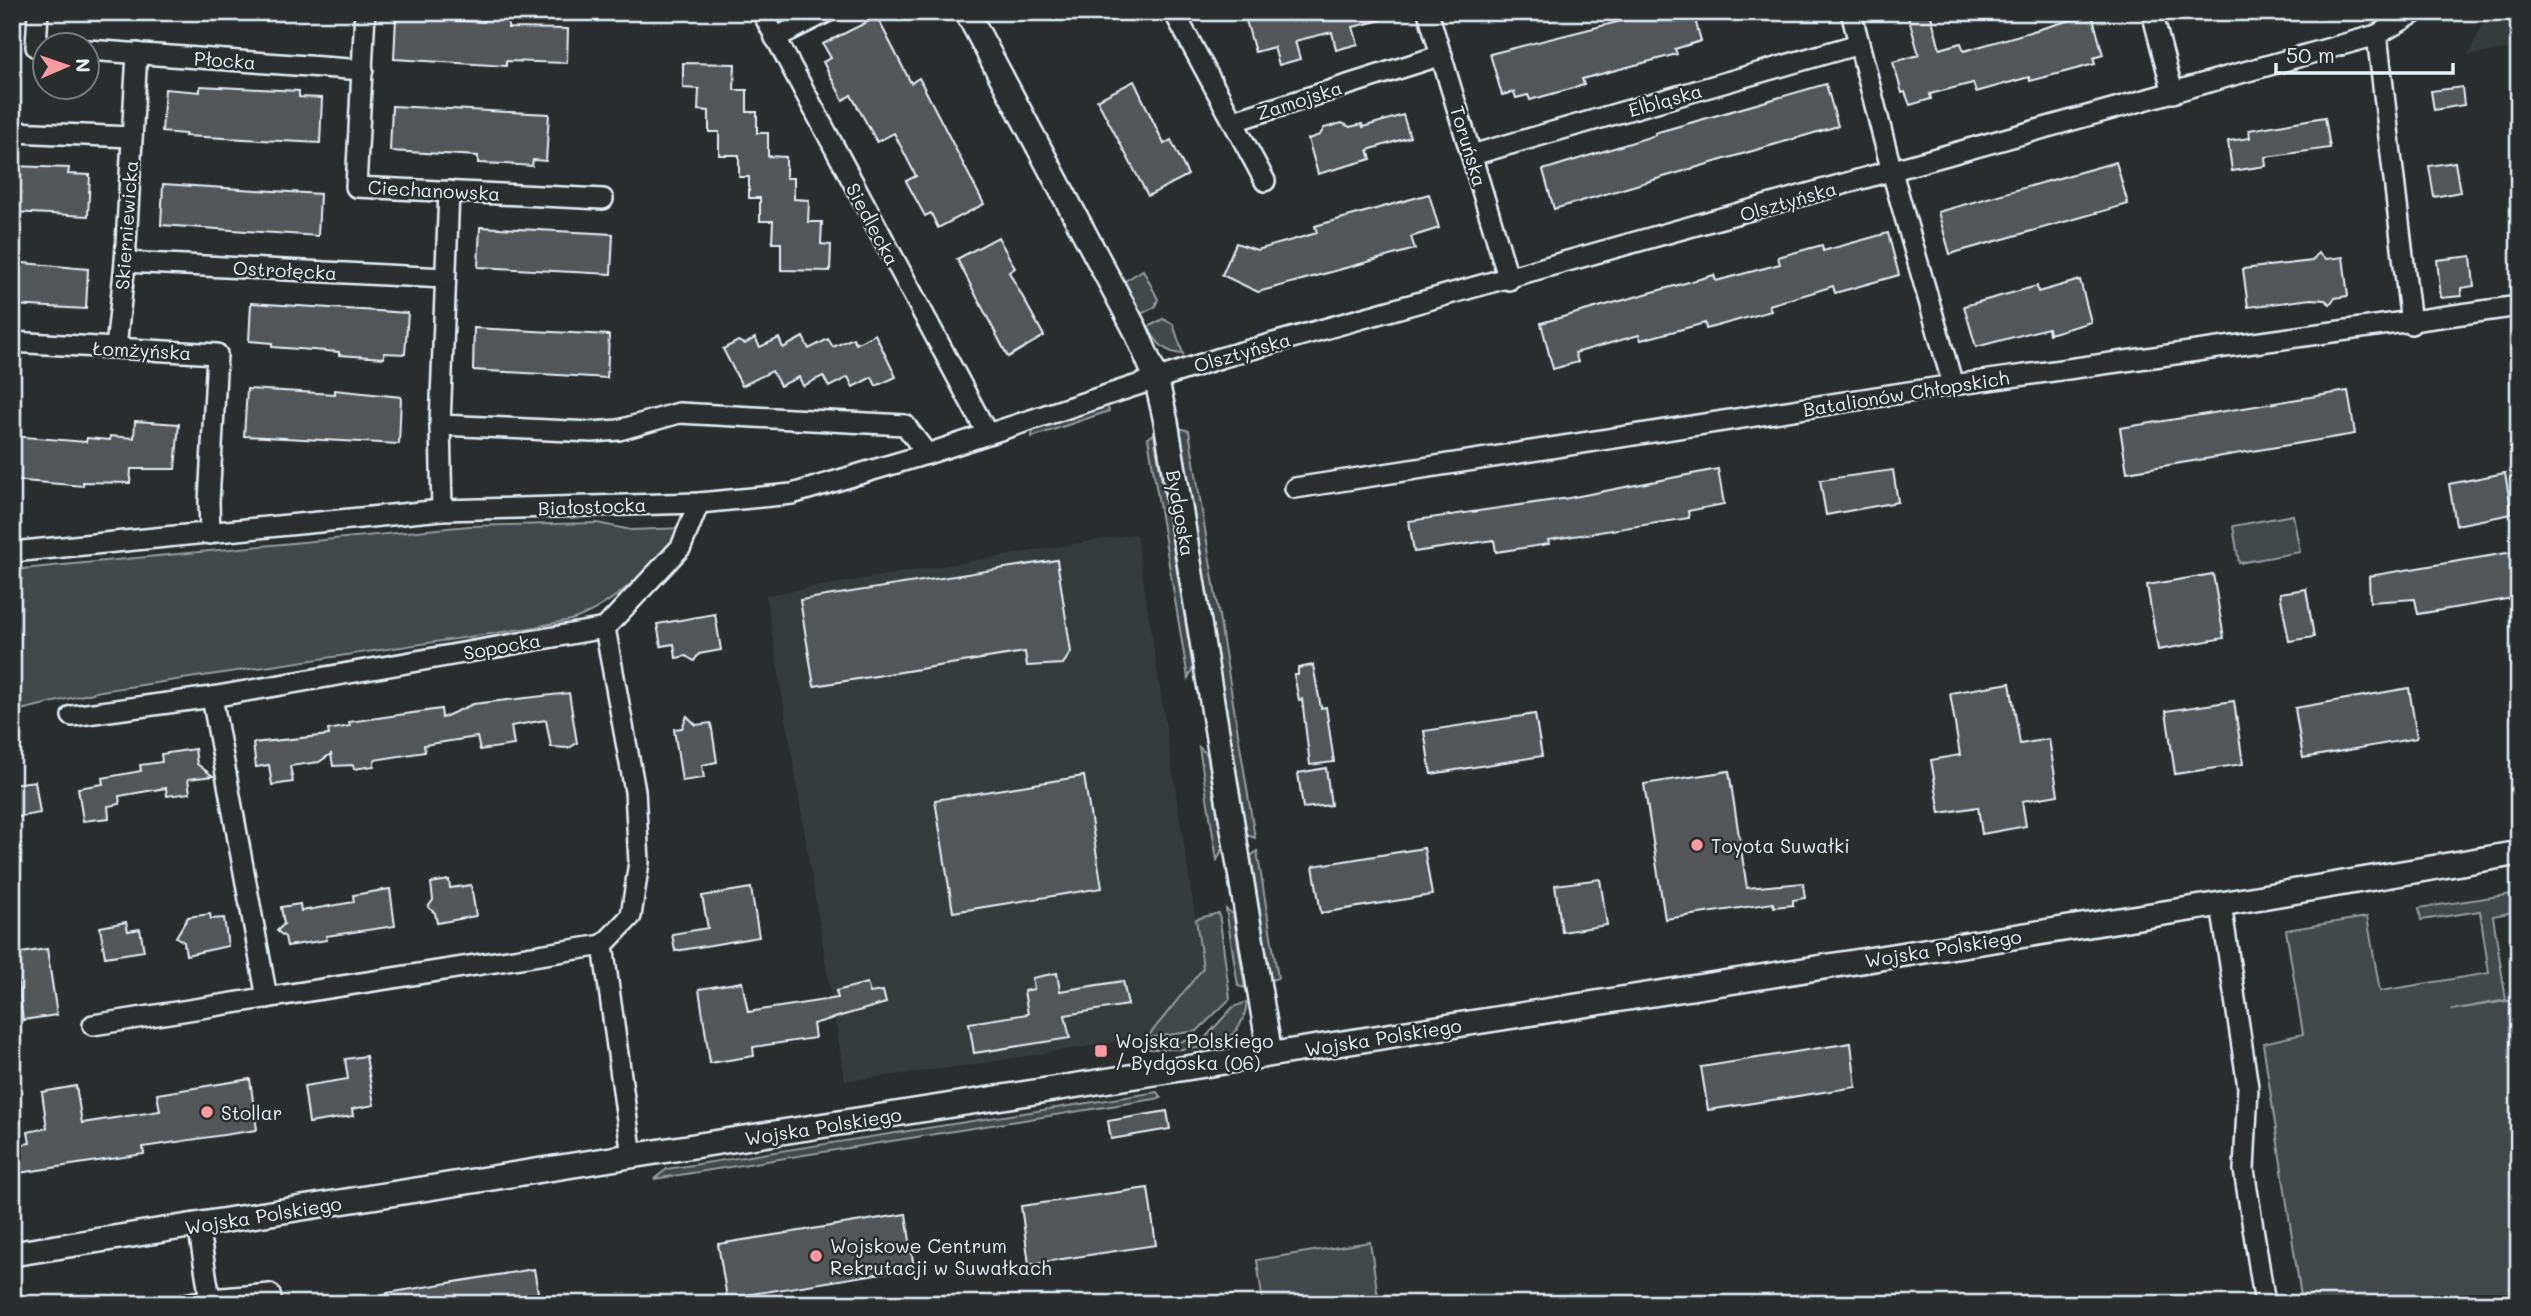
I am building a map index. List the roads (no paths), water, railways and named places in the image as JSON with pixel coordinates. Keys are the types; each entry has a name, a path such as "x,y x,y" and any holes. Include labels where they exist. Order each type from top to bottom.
{"street":[{"path":"38,12 40,32"},
{"name":"Ciechanowska","path":"366,12 356,187 603,199"},
{"name":"Siedlecka","path":"762,12 987,433"},
{"path":"775,38 827,12"},
{"name":"Bydgoska","path":"967,12 1135,329 1156,377 1183,521 1270,1054"},
{"name":"Zamojska","path":"1174,12 1234,121 1442,55"},
{"name":"Toruńska","path":"1428,12 1509,280"},
{"path":"1850,12 1892,172 1953,385"},
{"path":"2152,12 2173,93"},
{"name":"Olsztyńska","path":"1156,377 2377,35 2416,12"},
{"path":"2377,35 2411,324"},
{"name":"Elbląska","path":"1472,155 1859,44"},
{"name":"Płocka","path":"102,51 363,70"},
{"path":"132,137 137,53"},
{"path":"1234,121 1265,181"},
{"name":"Skierniewicka","path":"12,132 132,137 125,262 116,348"},
{"path":"442,510 440,425 449,191"},
{"name":"Ostrołęcka","path":"125,262 445,278"},
{"name":"Batalionów Chłopskich","path":"1295,488 1953,385 2411,324 2519,306"},
{"name":"Łomżyńska","path":"12,342 217,354 209,502 211,534"},
{"name":"Białostocka","path":"12,552 442,510 699,503 792,494 927,454 1156,377"},
{"path":"440,425 592,432 619,430 679,412 905,425 927,454"},
{"path":"93,1025 603,945 631,916 639,862 635,791 605,628 681,547 699,503"},
{"name":"Sopocka","path":"72,716 212,697 605,628"},
{"path":"212,697 267,998"},
{"name":"Wojska Polskiego","path":"12,1254 2514,856"},
{"path":"2221,904 2248,1087 2244,1170 2265,1304"},
{"path":"603,945 632,1156"},
{"path":"198,1225 210,1299"},
{"path":"185,1304 270,1294 272,1304"}],"place":[{"name":"Toyota Suwałki","path":"1697,845"},
{"name":"Wojska Polskiego / Bydgoska (06)","path":"1101,1051"},
{"name":"Stollar","path":"207,1112"},
{"name":"Wojskowe Centrum Rekrutacji w Suwałkach","path":"816,1256"}]}
